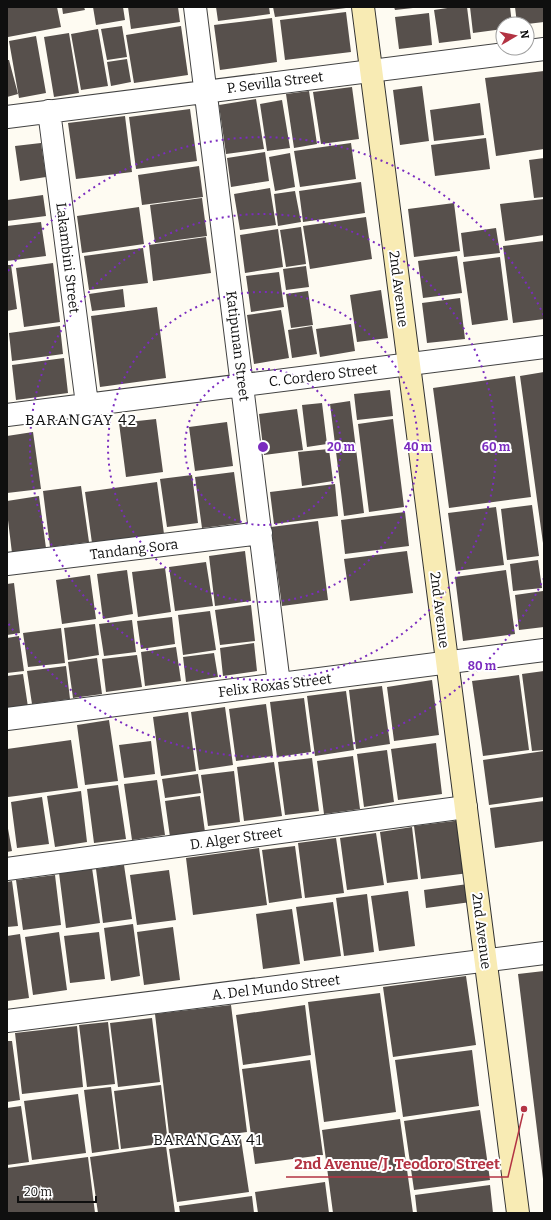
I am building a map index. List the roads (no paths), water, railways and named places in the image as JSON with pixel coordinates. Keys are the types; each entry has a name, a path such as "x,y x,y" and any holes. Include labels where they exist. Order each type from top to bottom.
{"street":[{"name":"Katipunan Street","path":"195,7 279,684"},
{"name":"2nd Avenue","path":"363,7 518,1213"},
{"name":"P. Sevilla Street","path":"7,117 544,49"},
{"name":"Lakambini Street","path":"49,111 87,404"},
{"name":"C. Cordero Street","path":"7,415 544,347"},
{"name":"Tandang Sora","path":"7,564 261,533"},
{"name":"Felix Roxas Street","path":"7,719 544,650"},
{"name":"D. Alger Street","path":"7,869 466,807"},
{"name":"A. Del Mundo Street","path":"7,1021 544,953"}],"place":[{"name":"2nd Avenue/J. Teodoro Street","path":"524,1109"}],"district":[{"name":"BARANGAY 42","path":"81,420"},
{"name":"BARANGAY 41","path":"208,1140"}]}
